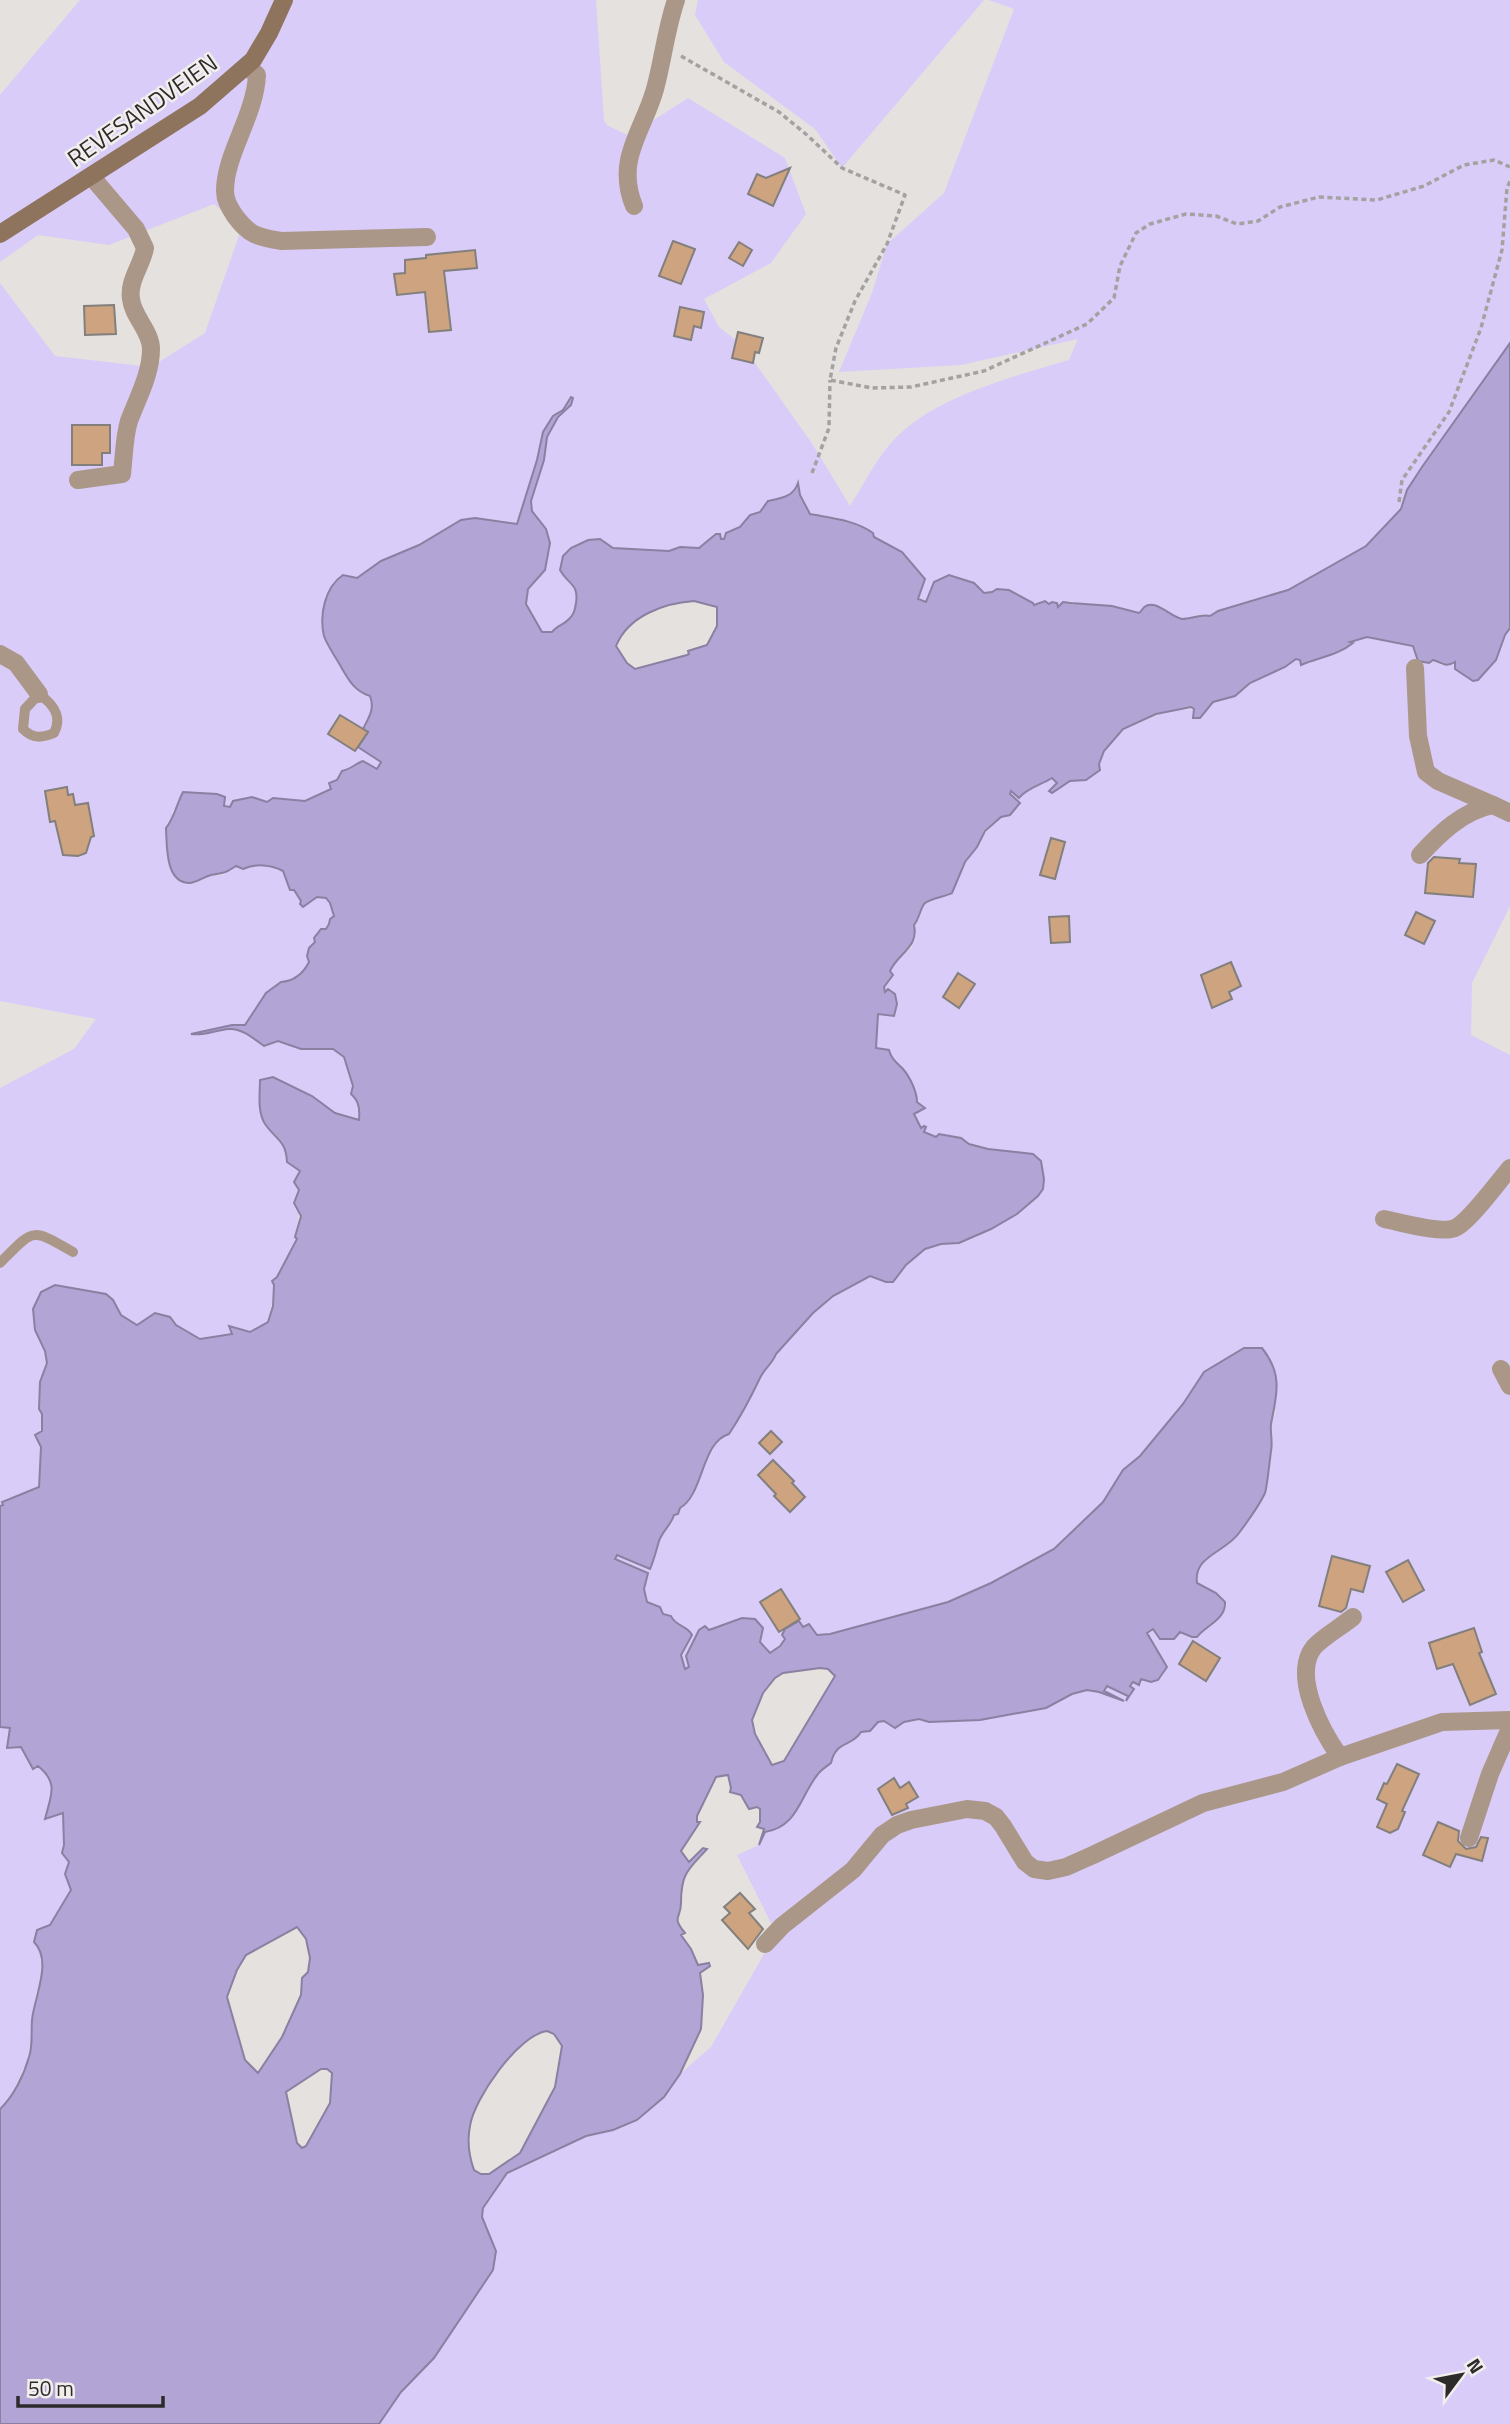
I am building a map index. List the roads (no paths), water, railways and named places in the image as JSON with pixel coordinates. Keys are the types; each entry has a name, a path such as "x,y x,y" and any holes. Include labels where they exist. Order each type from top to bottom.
{"main road":[{"name":"REVESANDVEIEN","path":"0,234 200,106 247,66 269,33 284,0"}],"street":[{"path":"634,206 627,191 626,169 632,144 655,89 676,0"},
{"path":"247,66 257,75 256,95 228,172 225,193 228,205 247,231 281,241 428,237"},
{"path":"78,480 122,474 128,424 145,382 151,349 130,299 134,277 144,257 145,248 136,229 91,176"},
{"path":"0,654 16,663 39,694"},
{"path":"1415,668 1418,736 1426,772 1438,781 1510,813"},
{"path":"1420,855 1434,839 1466,814 1493,805"},
{"path":"1384,1220 1440,1229 1454,1228 1467,1218 1510,1168"},
{"path":"1501,1369 1510,1386"},
{"path":"1340,1757 1325,1737 1314,1714 1307,1680 1307,1662 1314,1648 1353,1617"},
{"path":"765,1944 782,1926 853,1870 882,1835 911,1820 967,1809 985,1811 996,1817 1025,1862 1034,1869 1048,1871 1093,1856 1203,1803 1283,1782 1340,1757 1442,1722 1510,1720"},
{"path":"1469,1838 1490,1774 1510,1728"}],"lane":[{"path":"39,694 55,708 58,719 54,733 43,738 31,736 23,729 25,709 39,694"},
{"path":"0,1263 28,1236 36,1233 73,1252"}]}
